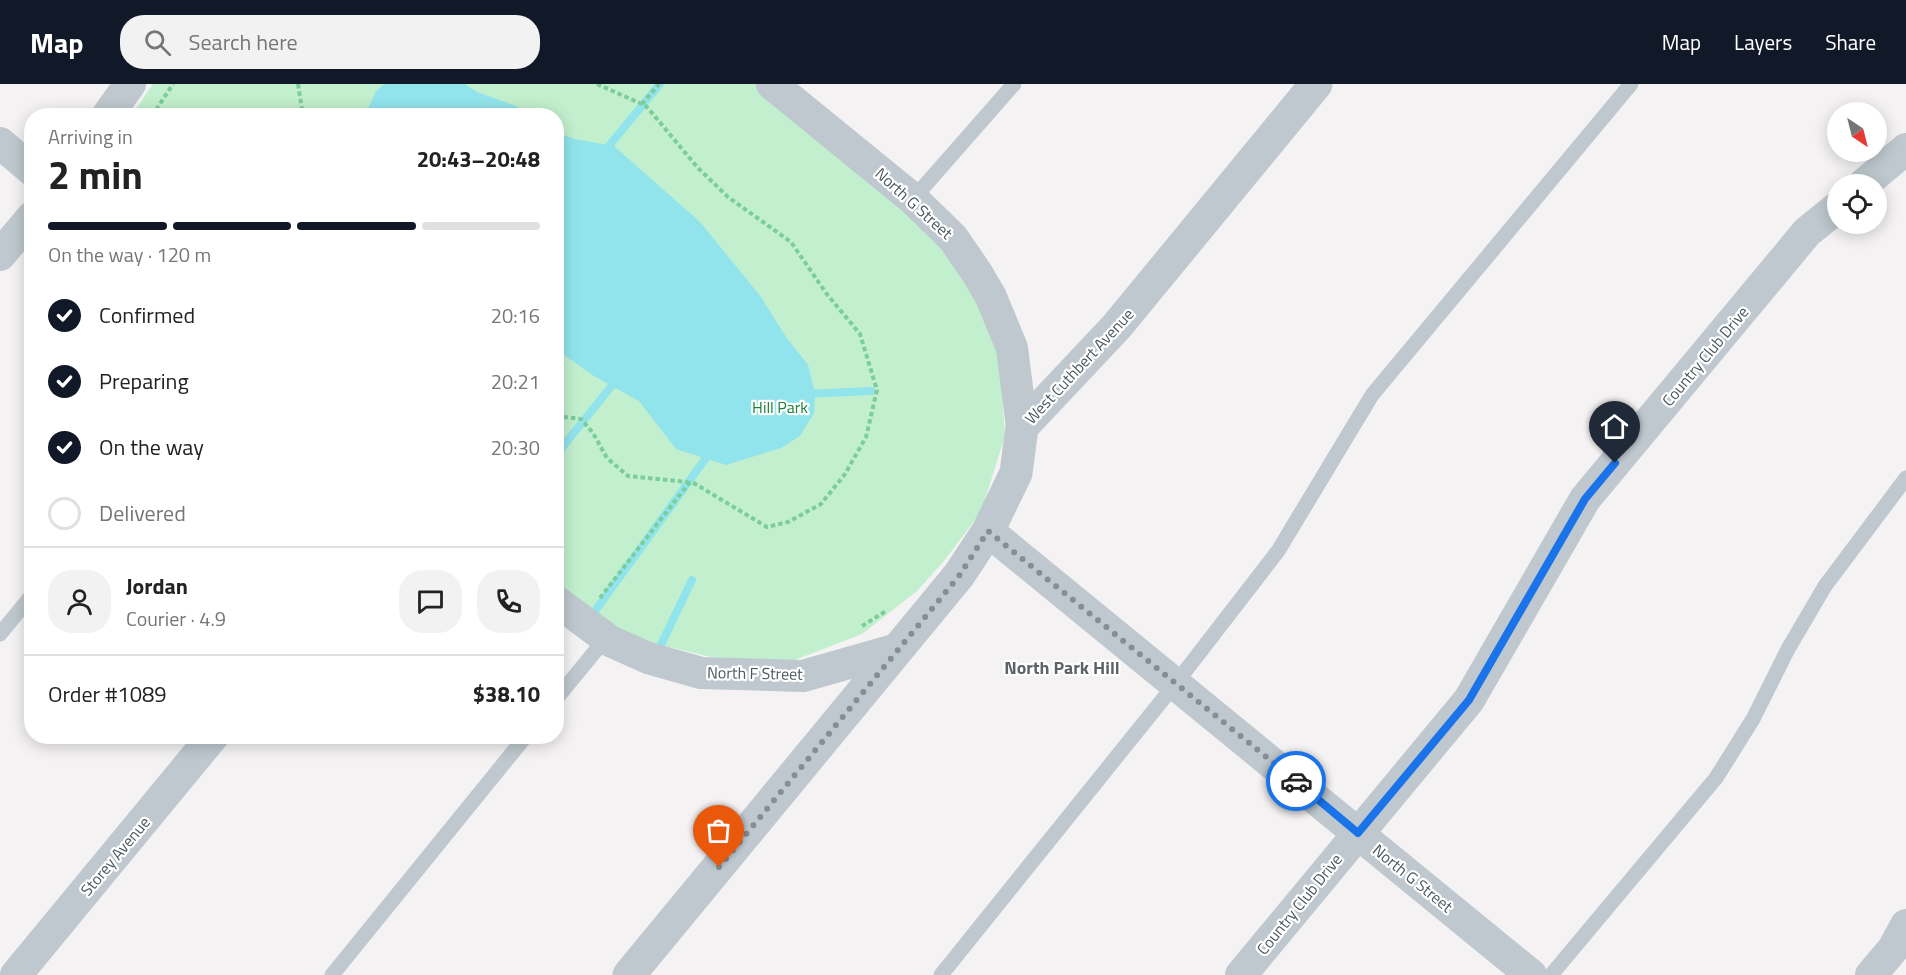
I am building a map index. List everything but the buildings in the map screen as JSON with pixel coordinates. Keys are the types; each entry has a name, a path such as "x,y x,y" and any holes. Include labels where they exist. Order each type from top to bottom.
{"street":[{"path":"113,108 130,84"},
{"name":"North G Street","path":"772,84 914,199 953,238 978,273 991,297 1012,348 1022,428"},
{"name":"West Cuthbert Avenue","path":"629,975 959,576 988,531 1016,473 1022,428 1117,326 1316,84"},
{"path":"0,143 24,163"},
{"path":"1876,174 1906,148"},
{"name":"Country Club Drive","path":"1241,975 1469,700 1585,499 1807,232 1827,216"},
{"path":"0,255 24,226"},
{"name":"North G Street","path":"988,531 1531,975"},
{"name":"North F Street","path":"564,607 594,630 648,658 702,673 803,676 898,650"},
{"name":"Storey Avenue","path":"16,975 206,744"},
{"path":"1871,975 1893,949 1906,925"}],"lane":[{"path":"914,199 1014,84"},
{"path":"941,975 1176,683 1278,551 1372,395 1630,84"},
{"path":"1551,975 1716,778 1753,718 1788,649 1825,586 1906,478"},
{"path":"0,634 24,605"},
{"path":"564,684 594,630"},
{"path":"332,975 520,744"}],"path":[{"path":"157,108 173,84"},
{"path":"297,84 302,108"},
{"path":"564,417 581,419 593,433 607,458 628,476 692,482 767,527 788,522 821,504 845,474 866,437 877,390 860,334 826,293 791,242 728,196 698,168 647,107 597,84"},
{"path":"642,104 659,84"},
{"path":"594,630 688,483"},
{"path":"857,628 888,609"}],"green space":[{"name":"Hill Park","path":"153,84 759,84 950,247 999,347 1005,436 981,512 944,561 917,591 862,634 792,661 711,657 636,639 592,617 564,594 564,108 136,108"}],"water":[{"path":"384,84 465,84 477,92 519,108 368,108 376,91"},
{"path":"564,135 614,146 700,222 761,297 786,337 808,365 815,393 814,413 800,436 781,448 726,465 676,449 639,401 594,376 564,355"}],"waterway":[{"path":"603,153 660,84"},
{"path":"564,445 618,378"},
{"path":"806,394 871,391"},
{"path":"590,618 711,451"},
{"path":"658,651 692,580"}],"way so far":[{"path":"719,867 959,576 988,531 1296,781"}],"district":[{"name":"North Park Hill","path":"1062,667"}],"route":[{"path":"1296,781 1358,833 1469,700 1585,499 1615,463"}]}
